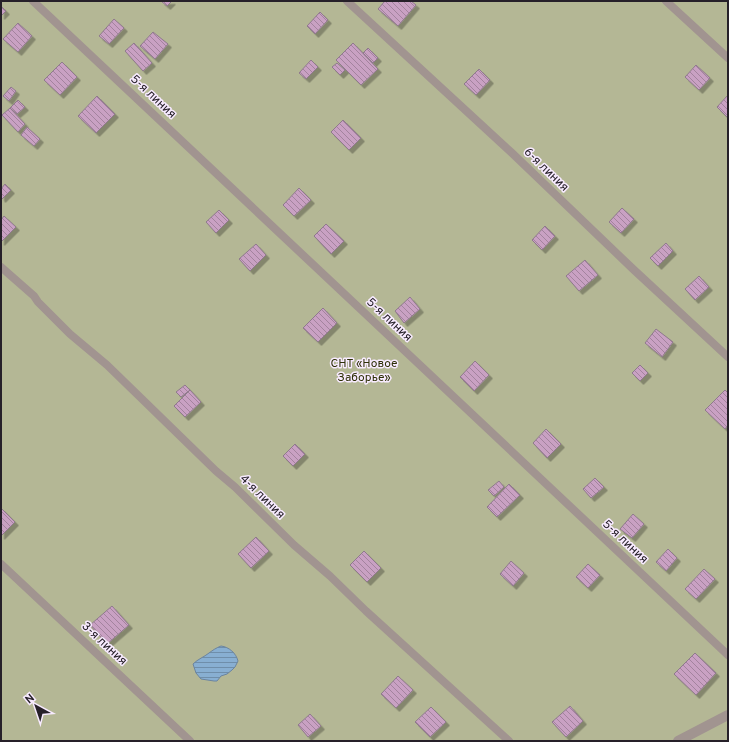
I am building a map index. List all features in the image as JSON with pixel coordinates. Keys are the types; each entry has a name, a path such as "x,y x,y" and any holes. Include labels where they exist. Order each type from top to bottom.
{"street":[{"path":"678,741 728,715"}],"lane":[{"name":"5-я линия","path":"33,1 728,656"},
{"name":"6-я линия","path":"347,1 512,153 728,357"},
{"path":"666,1 728,58"},
{"name":"4-я линия","path":"1,267 34,296 38,302 70,334 107,365 294,545 330,576 382,626 509,741"},
{"name":"3-я линия","path":"1,564 190,741"}],"green space":[{"name":"СНТ «Новое Заборье»","path":"1,1 728,1 728,741 1,741"}],"water":[{"path":"221,646 229,649 236,655 238,661 235,667 227,674 221,676 217,681 201,679 196,673 193,664"}],"building":[{"path":"161,1 172,1 167,6"},
{"path":"385,1 411,1 416,5 398,26 378,9"},
{"path":"1,6 6,11 1,16"},
{"path":"320,12 328,20 315,34 307,26"},
{"path":"114,19 124,28 109,44 99,36"},
{"path":"18,23 32,36 18,52 3,39"},
{"path":"153,32 168,44 155,59 140,46"},
{"path":"134,43 152,63 143,71 125,51"},
{"path":"353,43 378,69 361,85 336,60"},
{"path":"368,48 378,58 373,63 363,53"},
{"path":"311,60 318,67 306,79 299,73"},
{"path":"62,62 77,77 60,95 44,80"},
{"path":"337,63 345,70 340,75 332,67"},
{"path":"696,65 710,78 699,90 685,77"},
{"path":"479,69 490,80 476,95 464,84"},
{"path":"11,87 16,91 9,101 3,96"},
{"path":"728,95 728,118 717,107"},
{"path":"97,96 115,114 96,133 78,116"},
{"path":"18,100 25,107 17,114 10,108"},
{"path":"10,108 25,124 18,132 2,115"},
{"path":"343,120 361,138 349,150 331,132"},
{"path":"27,127 40,139 34,146 21,135"},
{"path":"5,184 11,190 2,199 1,189"},
{"path":"299,188 311,200 294,216 283,205"},
{"path":"622,208 634,219 621,233 609,222"},
{"path":"219,210 229,220 216,233 206,222"},
{"path":"4,216 16,227 1,242 1,220"},
{"path":"326,224 344,241 331,254 314,236"},
{"path":"545,226 555,236 542,250 532,240"},
{"path":"666,243 673,251 658,266 650,258"},
{"path":"256,244 266,255 250,271 239,259"},
{"path":"585,260 598,275 579,291 566,276"},
{"path":"699,276 709,287 695,300 685,289"},
{"path":"410,297 420,309 404,323 395,311"},
{"path":"323,308 337,323 318,342 303,328"},
{"path":"656,329 673,342 662,357 645,343"},
{"path":"475,361 489,375 474,391 460,377"},
{"path":"640,365 648,373 640,381 632,373"},
{"path":"185,385 190,390 181,397 176,392"},
{"path":"190,390 201,402 185,417 174,406"},
{"path":"725,390 728,393 728,425 725,429 705,410"},
{"path":"546,429 561,444 547,458 533,443"},
{"path":"295,444 305,454 293,466 283,456"},
{"path":"595,478 604,487 591,498 583,489"},
{"path":"499,481 504,487 494,496 488,490"},
{"path":"509,484 520,495 497,517 487,507"},
{"path":"1,508 15,522 1,536"},
{"path":"633,514 644,524 632,538 620,529"},
{"path":"256,537 269,551 251,568 238,554"},
{"path":"668,549 677,558 666,571 656,562"},
{"path":"364,551 381,568 367,582 350,565"},
{"path":"511,561 524,573 513,586 500,574"},
{"path":"588,564 600,575 588,588 576,577"},
{"path":"704,569 715,579 696,599 685,589"},
{"path":"112,606 129,625 107,644 90,625"},
{"path":"695,653 716,673 696,695 674,674"},
{"path":"398,676 413,690 396,708 381,694"},
{"path":"570,706 583,721 566,737 552,722"},
{"path":"431,707 446,722 430,737 415,722"},
{"path":"310,714 321,726 308,737 298,725"}]}
